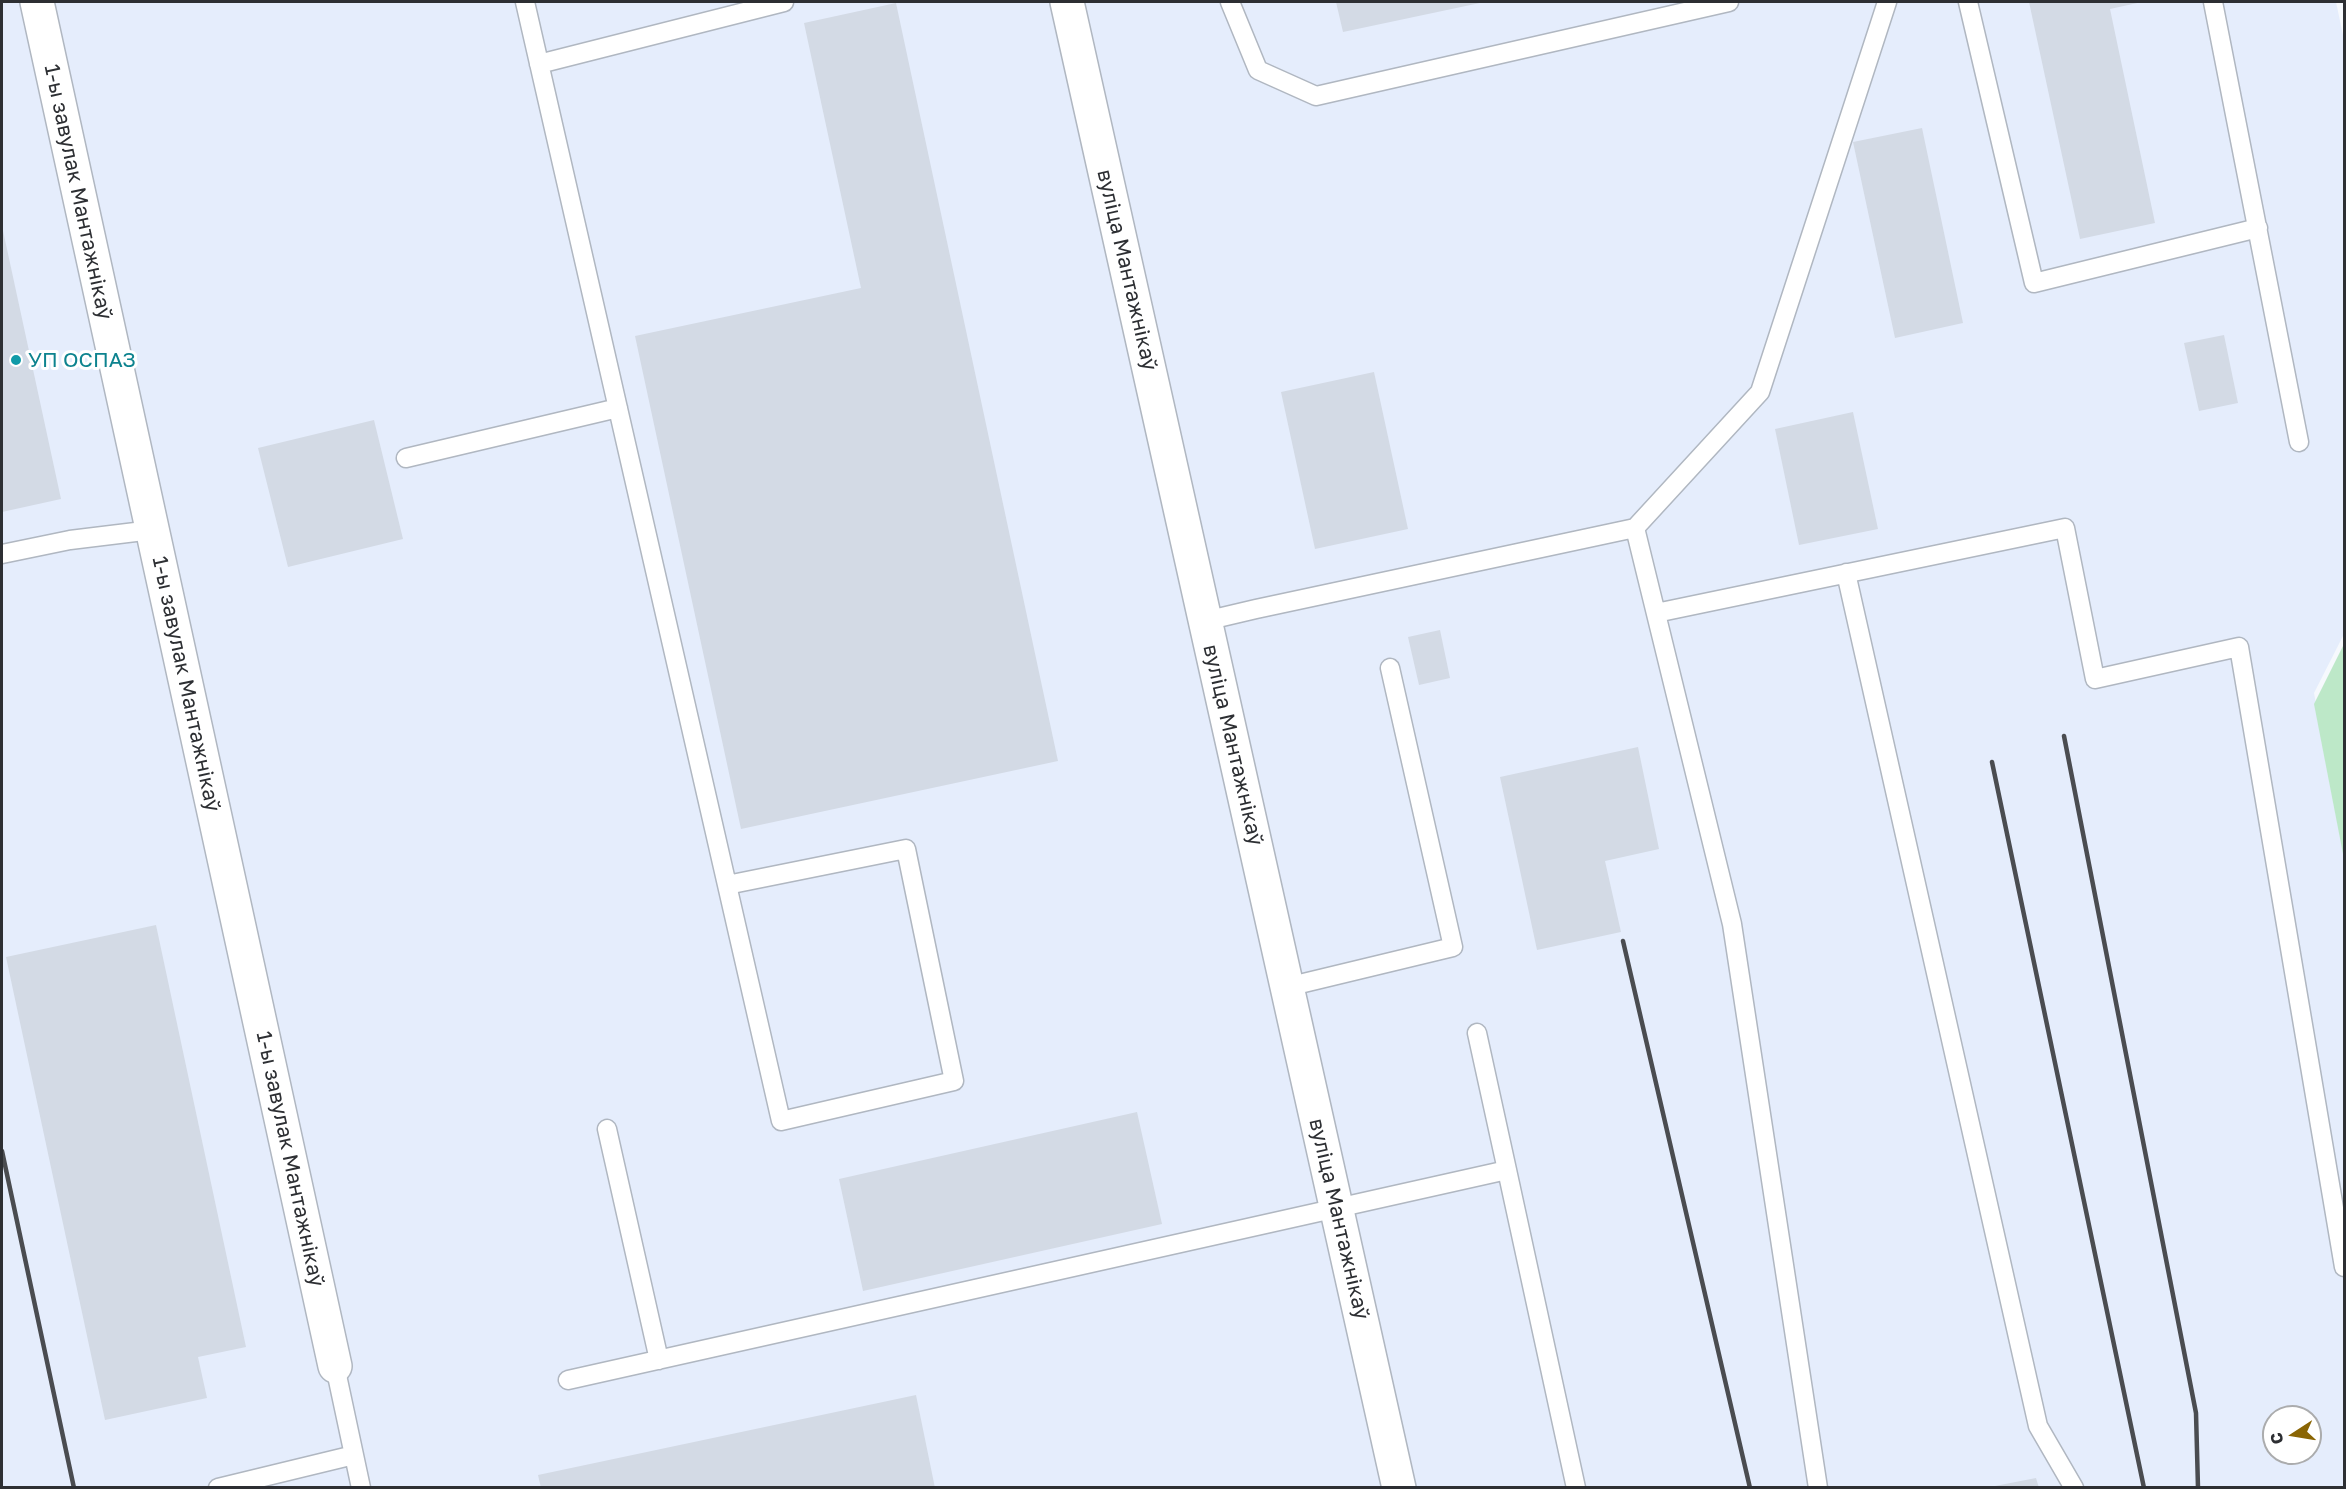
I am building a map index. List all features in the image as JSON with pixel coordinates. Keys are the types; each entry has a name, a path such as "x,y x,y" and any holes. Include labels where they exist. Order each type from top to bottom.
{"street":[{"name":"1-ы завулак Мантажнікаў","path":"37,2 335,1366"},
{"name":"вуліца Мантажнікаў","path":"1067,2 1399,1488"}],"lane":[{"path":"525,2 539,64 781,1121 954,1081 906,849 727,885"},
{"path":"539,64 784,2"},
{"path":"1230,2 1258,70 1316,96 1729,2"},
{"path":"1205,621 1635,528 1760,392 1887,2"},
{"path":"1968,2 2034,283 2258,228"},
{"path":"2213,2 2299,442"},
{"path":"406,458 618,408"},
{"path":"1635,528 1732,924 1818,1488"},
{"path":"1656,613 2065,528 2095,679 2239,647 2344,1266"},
{"path":"2,554 70,540 152,530"},
{"path":"1846,573 2038,1426 2074,1488"},
{"path":"1287,987 1453,947 1390,668"},
{"path":"1476,1033 1576,1488"},
{"path":"607,1130 659,1360"},
{"path":"568,1380 1507,1170"},
{"path":"335,1366 361,1488"},
{"path":"218,1488 354,1455"}],"shaded area":[{"path":"2,2 2336,2 2344,40 2344,634 2314,693 2344,852 2344,1487 2,1488"}],"green space":[{"path":"2344,644 2344,859 2314,704"}],"building":[{"path":"1336,2 1480,2 1480,3 1343,32"},
{"path":"2029,2 2142,2 2110,9 2155,223 2080,239"},
{"path":"896,3 1058,761 741,829 635,336 861,288 804,23"},
{"path":"1922,128 1963,323 1895,338 1853,142"},
{"name":"УП ОСПАЗ","path":"2,226 61,499 2,512"},
{"path":"2224,335 2238,403 2199,411 2184,343"},
{"path":"1374,372 1408,529 1315,549 1281,392"},
{"path":"1853,412 1878,529 1799,545 1775,429"},
{"path":"374,420 403,539 288,567 258,448"},
{"path":"1440,630 1450,678 1419,685 1408,637"},
{"path":"1638,747 1659,849 1605,861 1621,932 1537,950 1500,777"},
{"path":"156,925 246,1347 198,1357 207,1398 105,1420 6,957"},
{"path":"1137,1112 1162,1224 863,1291 839,1179"},
{"path":"916,1395 935,1488 541,1488 538,1475"},
{"path":"2036,1478 2039,1488 1995,1488 1995,1486"}],"railway":[{"path":"2064,736 2196,1413 2198,1488"},
{"path":"1992,762 2144,1488"},
{"path":"1623,941 1750,1488"},
{"path":"2,1151 74,1488"}],"place":[{"name":"УП ОСПАЗ","path":"16,360"}]}
